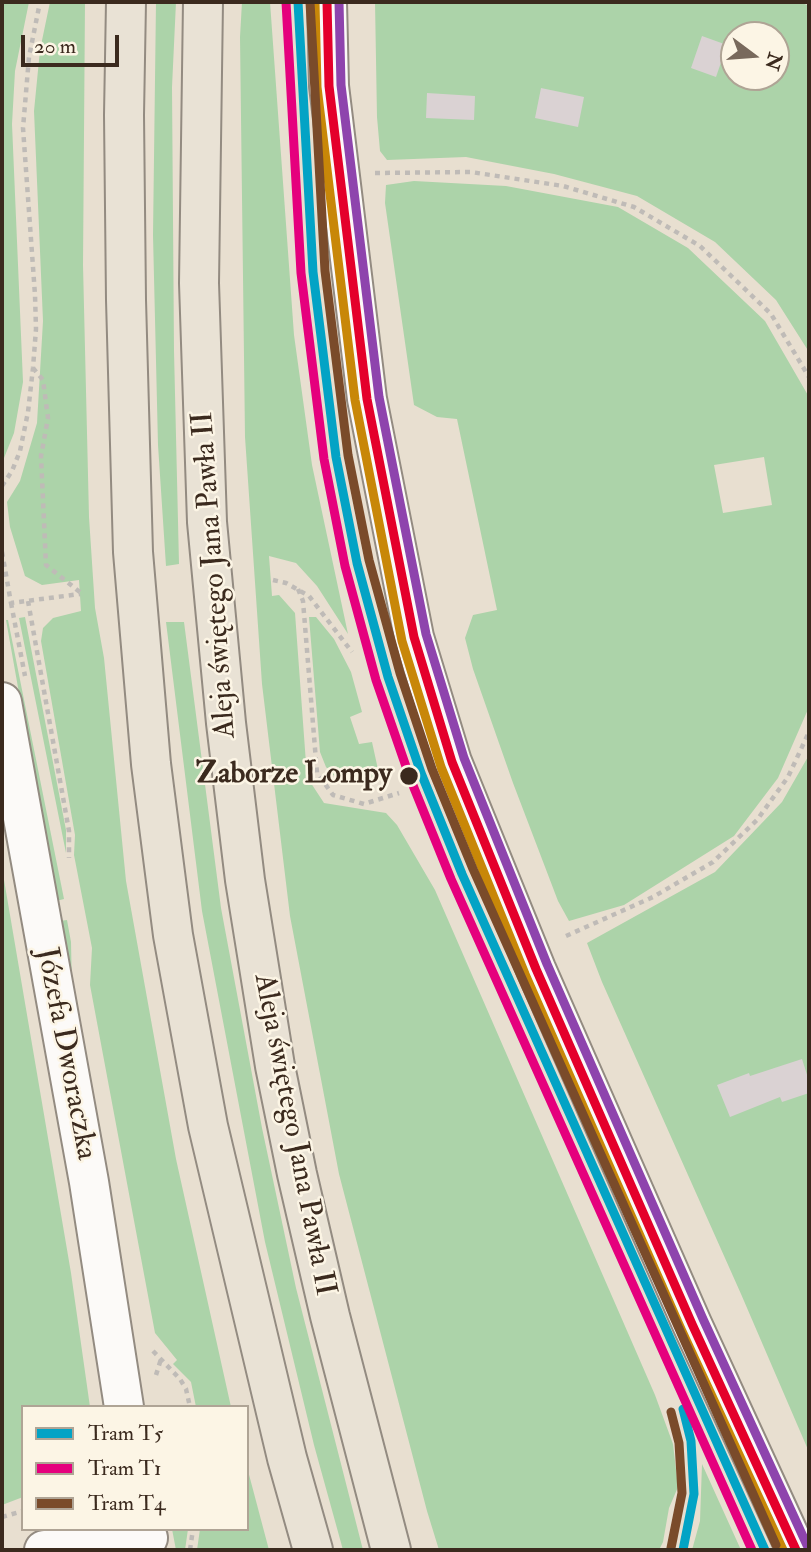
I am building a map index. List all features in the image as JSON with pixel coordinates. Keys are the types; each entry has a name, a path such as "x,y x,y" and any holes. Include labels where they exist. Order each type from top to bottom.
{"main road":[{"path":"126,2 125,168 133,552 153,777 173,935 208,1126 287,1458 313,1550"},
{"name":"Aleja świętego Jana Pawła II","path":"203,2 199,283 208,522 226,723 243,867 275,1066 298,1174 333,1329 391,1550"}],"street":[{"path":"327,2 329,86 367,400 412,625 429,687 452,762 536,969 692,1324 796,1550"},
{"name":"Józefa Dworaczka","path":"2,702 89,1182 124,1405"},
{"path":"44,1550 148,1539"}],"path":[{"path":"2,486 20,451 33,368 35,295 23,128 29,57 40,2"},
{"path":"374,173 471,172 563,186 634,207 700,246 771,314 809,377"},
{"path":"2,552 11,603 81,593 46,565 41,456 48,418 43,380 33,368"},
{"path":"273,580 286,583 309,596 352,652"},
{"path":"298,589 303,601 317,773 334,795 364,804 399,793"},
{"path":"28,601 69,831 69,864"},
{"path":"566,936 653,897 713,862 757,820 788,777 809,732"},
{"path":"161,1359 187,1389 190,1405"},
{"path":"2,1517 21,1512"},
{"path":"190,1550 193,1531"}],"green space":[{"path":"2,2 29,2 15,71 12,124 23,382 14,433 2,463"},
{"path":"50,2 85,2 83,265 89,517 95,608 104,658 126,881 176,1159 231,1405 196,1405 191,1382 173,1364 177,1360 155,1333 90,985 92,948 74,855 75,835 41,641 43,628 53,618 81,611 79,580 42,585 25,576 10,527 7,502 20,481 37,423 43,321 34,111 40,50"},
{"path":"156,2 176,2 172,87 179,564 166,566 158,445 153,235"},
{"path":"242,2 270,2 294,335 312,465 348,634 317,586 296,563 269,556 272,596 279,595 295,613 307,777 324,803 386,813 397,825 435,890 655,1395 673,1444 678,1487 669,1508 659,1550 439,1550 427,1511 339,1174 290,916 262,684 245,437 240,37"},
{"path":"375,2 800,2 809,6 809,352 776,300 715,242 637,196 554,174 466,157 387,160 380,151"},
{"path":"414,181 506,186 618,207 688,248 765,321 809,397 809,707 778,778 734,836 624,905 569,921 558,901 513,783 473,669 465,638 473,615 497,610 457,419 437,417 414,405 385,203 386,185","holes":["764,457 772,505 723,513 714,465"]},
{"path":"25,617 66,830 66,853 19,618"},
{"path":"309,617 316,617 334,639 351,672 362,712 350,717 359,744 372,742 379,774 373,780 356,783 336,778 326,767 320,752"},
{"path":"6,620 64,899 56,901"},
{"path":"166,622 184,622 221,908 262,1128 296,1288 363,1550 343,1550 314,1445 265,1242 202,911"},
{"path":"809,755 809,1452 587,943 715,872 782,802"},
{"path":"2,868 71,1273 90,1405 21,1405 21,1498 2,1505"},
{"path":"67,920 71,942 72,991 59,921"},
{"path":"702,1464 741,1550 692,1550 700,1521"},
{"path":"248,1471 269,1550 197,1550 200,1531 248,1531"},
{"path":"172,1531 188,1531 185,1550 176,1550"}],"building":[{"path":"702,36 720,42 720,65 716,77 691,68"},
{"path":"541,88 584,97 578,127 535,118"},
{"path":"427,93 475,96 474,120 426,118"},
{"path":"802,1059 809,1081 809,1093 782,1102 780,1097 730,1117 717,1085 749,1073 750,1076"}],"tram line":[{"name":"T1","path":"286,2 301,273 324,459 345,566 376,680 410,778 451,879 752,1550"},
{"name":"T5","path":"298,2 313,272 336,457 357,563 388,677 421,773 462,874 765,1550"},
{"name":"T4","path":"310,2 325,271 348,455 369,560 400,673 432,769 473,869 776,1545"},
{"name":"T5","path":"683,1409 691,1441 694,1494 683,1550"},
{"name":"T4","path":"671,1412 679,1443 682,1493 671,1548"}],"transit line":[{"path":"315,2 317,87 355,400 402,641 441,767 525,974 681,1329 783,1550"},
{"path":"327,2 329,86 367,399 414,637 452,762 536,969 692,1324 796,1550"},
{"path":"339,2 341,85 379,397 426,634 464,758 547,964 703,1319 807,1545"}],"place":[{"name":"Zaborze Lompy","path":"409,776"}]}
